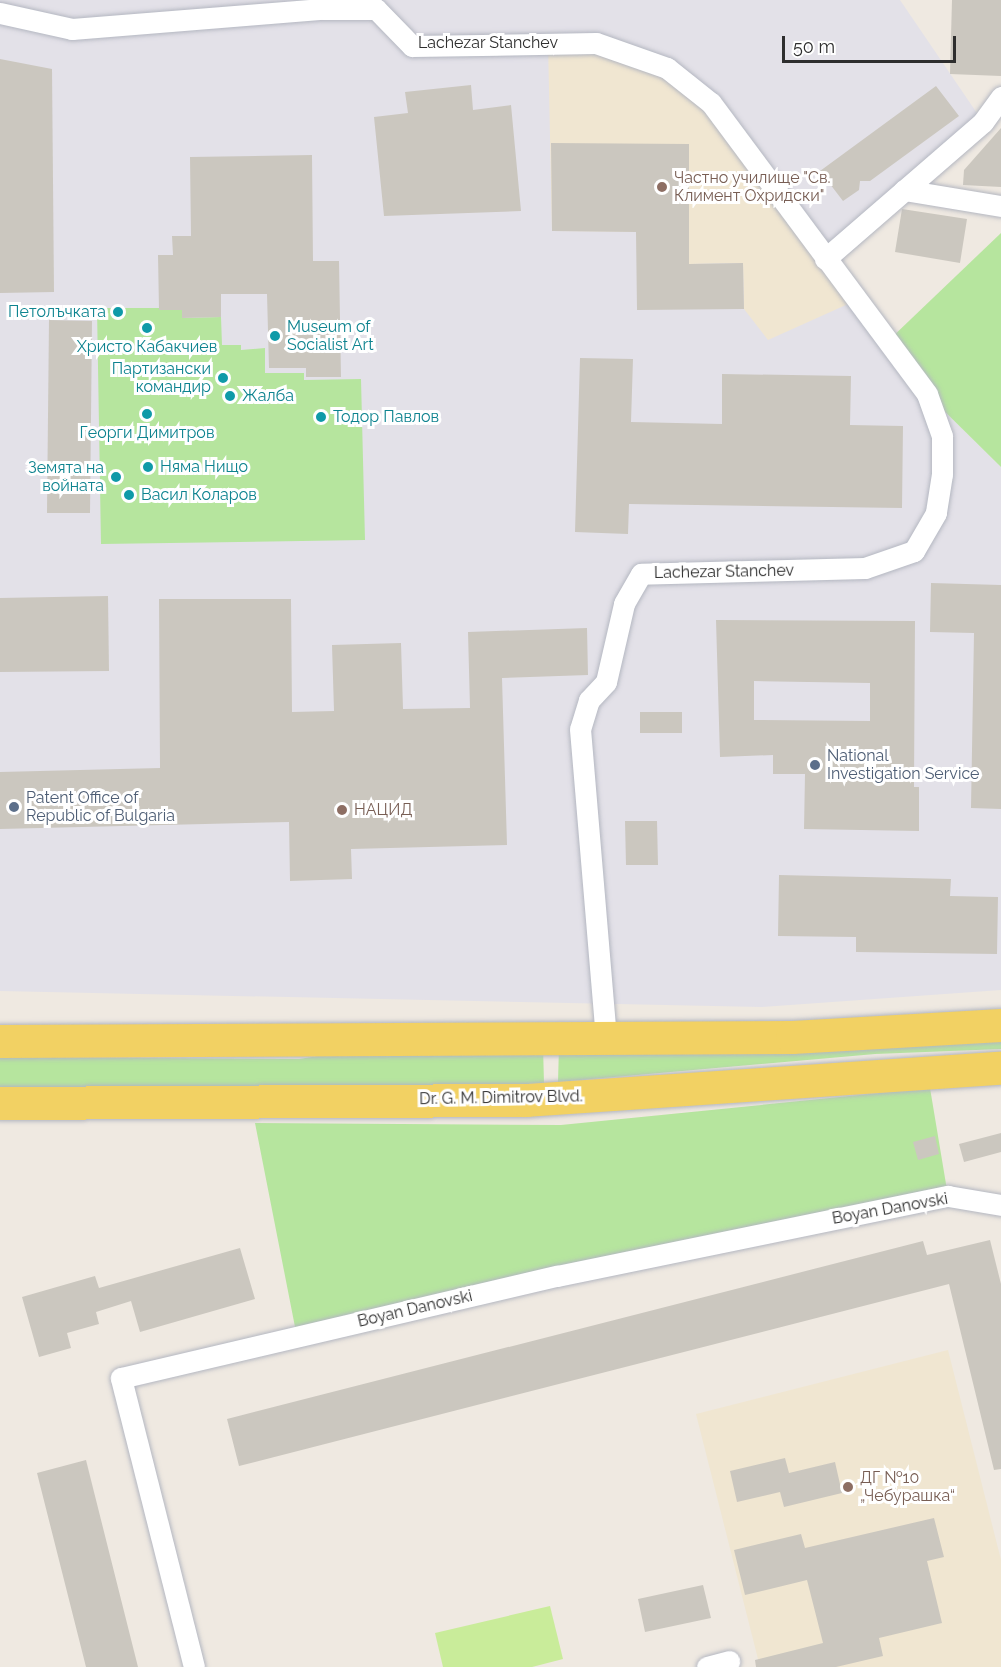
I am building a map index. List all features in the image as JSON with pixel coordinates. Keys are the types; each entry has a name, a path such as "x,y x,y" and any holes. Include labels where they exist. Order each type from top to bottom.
{"main road":[{"path":"0,1041 792,1037 1001,1025"},
{"name":"Dr. G. M. Dimitrov Blvd.","path":"0,1103 526,1100 1001,1068"}],"street":[{"name":"Lachezar Stanchev","path":"0,13 72,29 322,9 376,9 412,46 596,43 667,68 711,103 927,394 942,436 936,513 914,551 865,568 641,574 624,604 606,682 589,700 580,729 606,1039"},
{"path":"825,259 983,122 1001,97"},
{"path":"904,190 1001,206"},
{"name":"Boyan Danovski","path":"194,1667 121,1378 557,1276 936,1198 948,1196 1001,1204"},
{"path":"707,1667 729,1661"}],"shaded area":[{"path":"0,0 900,0 983,122 825,259 927,394 1001,467 1001,990 762,1007 0,991"},
{"name":"Частно училище \"Св. Климент Охридски\"","path":"548,42 596,43 711,103 857,300 768,340 744,309 743,263 689,264 689,232 552,231"},
{"name":"ДГ №10 „Чебурашка“","path":"948,1350 1001,1560 1001,1667 760,1667 696,1414"}],"green space":[{"path":"1001,233 1001,467 927,394 888,341"},
{"path":"97,308 159,308 182,310 183,318 221,317 222,345 241,345 241,350 265,348 265,373 304,373 304,380 361,379 365,540 101,544"},
{"path":"1001,1038 1001,1049 875,1054 558,1082 559,1046"},
{"path":"543,1046 544,1083 444,1089 0,1087 0,1057 299,1059 357,1050"},
{"path":"930,1088 948,1196 297,1337 255,1123 561,1125"},
{"path":"550,1606 563,1659 532,1667 443,1667 435,1633"}],"building":[{"path":"952,0 1001,0 1001,76 950,74"},
{"path":"0,59 52,69 54,292 0,293"},
{"path":"471,85 473,110 511,105 521,211 384,216 374,117 408,113 405,92"},
{"path":"936,86 959,116 870,181 860,181 859,190 843,201 820,171"},
{"path":"1001,128 1001,187 963,185 964,170"},
{"path":"551,143 689,144 689,264 743,263 744,309 637,310 636,232 552,231"},
{"path":"312,155 313,261 339,261 341,377 306,377 306,368 269,368 267,294 221,294 221,317 182,318 182,310 159,310 158,255 173,255 172,236 191,236 190,157"},
{"path":"902,209 967,219 960,263 895,252"},
{"path":"49,320 92,321 90,513 47,513"},
{"path":"580,358 633,359 631,422 722,424 722,374 851,376 850,425 903,426 902,508 629,504 628,534 575,532"},
{"path":"931,583 1001,585 1001,809 971,808 974,633 930,632"},
{"path":"108,596 109,671 0,672 0,598"},
{"path":"159,599 291,599 292,712 334,711 332,645 401,643 403,709 470,708 468,632 587,628 588,675 502,678 507,845 351,849 352,879 290,881 289,822 0,829 0,772 160,768"},
{"path":"716,620 915,621 914,787 919,787 919,831 804,829 805,774 773,774 773,755 720,757","holes":["754,681 870,683 870,721 754,720"]},
{"path":"640,712 682,712 682,733 640,733"},
{"path":"625,821 657,821 658,865 626,865"},
{"path":"779,875 951,879 950,896 998,897 997,954 856,952 856,937 778,936"},
{"path":"1001,1133 1001,1152 964,1162 959,1144"},
{"path":"935,1136 939,1154 918,1160 913,1142"},
{"path":"990,1240 1001,1284 1001,1469 994,1470 949,1284 239,1466 227,1419 923,1241 927,1255"},
{"path":"240,1248 255,1299 140,1332 131,1301 96,1312 99,1324 67,1333 71,1348 39,1357 22,1297 95,1276 99,1288"},
{"path":"785,1458 789,1473 835,1462 842,1493 784,1507 780,1492 737,1502 730,1471"},
{"path":"86,1460 138,1667 86,1667 37,1473"},
{"path":"934,1518 944,1557 927,1561 942,1623 879,1638 883,1656 836,1667 756,1667 755,1660 823,1643 807,1580 745,1595 734,1550 801,1534 805,1548"},
{"path":"703,1585 711,1618 645,1632 638,1599"}],"place":[{"name":"Частно училище \"Св. Климент Охридски\"","path":"662,187"},
{"name":"Петолъчката","path":"118,312"},
{"name":"Христо Кабакчиев","path":"147,328"},
{"name":"Museum of Socialist Art","path":"275,336"},
{"name":"Партизански командир","path":"223,378"},
{"name":"Жалба","path":"230,396"},
{"name":"Георги Димитров","path":"147,414"},
{"name":"Тодор Павлов","path":"321,417"},
{"name":"Няма Нищо","path":"148,467"},
{"name":"Земята на войната","path":"116,477"},
{"name":"Васил Коларов","path":"129,495"},
{"name":"National Investigation Service","path":"815,765"},
{"name":"Patent Office of Republic of Bulgaria","path":"14,807"},
{"name":"НАЦИД","path":"342,810"},
{"name":"ДГ №10 „Чебурашка“","path":"848,1487"}]}
